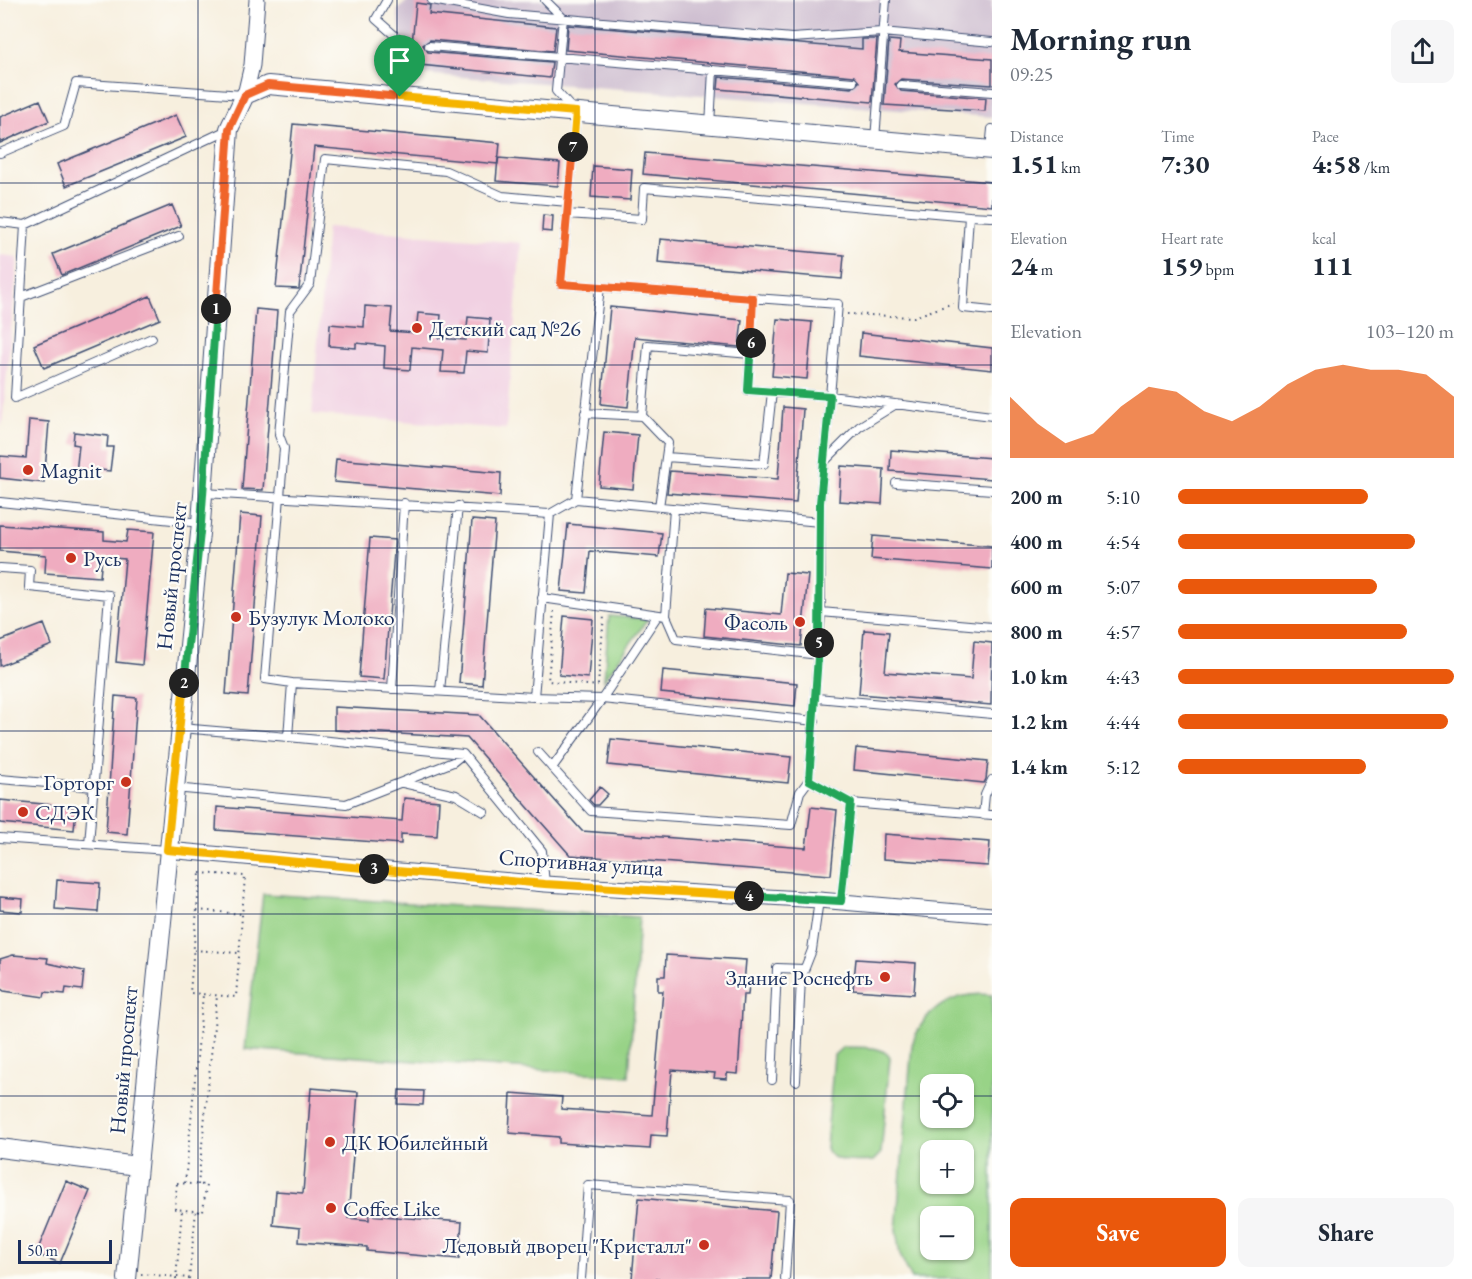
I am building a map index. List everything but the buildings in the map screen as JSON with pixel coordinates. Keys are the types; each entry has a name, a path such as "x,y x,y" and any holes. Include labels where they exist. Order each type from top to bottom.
{"street":[{"path":"245,95 252,65 257,0"},
{"path":"245,95 268,85 991,150"},
{"name":"Новый проспект","path":"127,1276 173,788 201,523 229,129 245,95"},
{"name":"Спортивная улица","path":"167,850 545,884 841,901 992,915"},
{"path":"0,1148 137,1166"}],"lane":[{"path":"387,0 376,19 401,41 400,97"},
{"path":"432,0 508,14 792,38 882,32 992,42"},
{"path":"544,0 563,18"},
{"path":"874,140 885,0"},
{"path":"538,752 591,811 791,825 800,792 809,780 817,698 821,612 820,522 838,304 561,284 576,112 556,91 563,18"},
{"path":"429,46 853,82"},
{"path":"710,125 712,70"},
{"path":"0,153 64,126 76,83 245,95"},
{"path":"901,85 992,92"},
{"path":"0,222 25,225 229,129"},
{"path":"991,150 992,129"},
{"path":"568,202 502,196 446,171 325,159 310,284 290,312 279,435 284,448 265,679 292,683 392,689 602,699 814,721"},
{"path":"567,214 642,219 644,188 992,217"},
{"path":"969,216 963,308 992,310"},
{"path":"25,225 15,398 152,338"},
{"path":"21,297 179,236"},
{"path":"576,499 600,287"},
{"path":"753,298 748,390 830,396 992,416"},
{"path":"642,416 648,345 750,354"},
{"path":"666,457 764,464 772,392"},
{"path":"824,462 859,427 896,404"},
{"path":"585,413 642,416 668,443 659,507"},
{"path":"896,483 992,490"},
{"path":"203,493 458,506 550,514 576,499 820,522"},
{"path":"0,502 201,523"},
{"path":"392,689 404,503"},
{"path":"440,691 458,506"},
{"path":"552,768 662,616 674,509"},
{"path":"534,697 550,514"},
{"path":"0,568 30,570 29,587 109,595 89,844"},
{"path":"542,598 662,616"},
{"path":"821,612 992,627"},
{"path":"662,616 676,639 819,655"},
{"path":"288,737 292,683"},
{"path":"817,698 992,714"},
{"path":"179,728 463,754 542,851 545,884"},
{"path":"173,788 346,804 453,762 463,754"},
{"path":"0,779 94,787"},
{"path":"809,780 851,803 992,815"},
{"path":"983,815 985,795 992,780"},
{"path":"402,782 456,795 484,812"},
{"path":"841,901 851,803"},
{"path":"0,838 167,850"},
{"path":"796,1081 801,978 812,950 819,900"},
{"path":"772,1080 777,968 804,969"},
{"path":"581,1279 588,1185 790,1200 785,1279"}],"path":[{"path":"837,313 914,317 964,299"},
{"path":"564,611 554,610 548,681 610,687"},
{"path":"598,686 604,614"},
{"path":"200,873 245,876 236,997 190,993 197,910 200,873"},
{"path":"197,910 242,914"},
{"path":"194,950 239,954"},
{"path":"185,1183 203,994"},
{"path":"198,1185 217,996"},
{"path":"177,1183 198,1185 206,1185 203,1212 175,1209 177,1183"},
{"path":"176,1278 182,1210"},
{"path":"127,1276 189,1278 196,1211"}],"shaded area":[{"path":"408,0 992,0 992,117 408,73 397,11"},
{"name":"Детский сад №26","path":"327,227 521,243 506,429 312,414"},
{"path":"0,255 18,257 2,425 0,425"}],"green space":[{"path":"609,616 648,619 604,680"},
{"path":"263,894 639,917 629,1076 245,1049"},
{"path":"992,995 992,1279 912,1279 900,1255 896,1230 912,1045 917,1032 932,1012 953,999"},
{"path":"843,1047 876,1049 890,1058 881,1153 873,1161 853,1162 839,1159 833,1157 826,1148 834,1055"}],"place":[{"name":"Детский сад №26","path":"417,328"},
{"name":"Magnit","path":"28,470"},
{"name":"Русь","path":"71,558"},
{"name":"Бузулук Молоко","path":"236,617"},
{"name":"Фасоль","path":"800,622"},
{"name":"Горторг","path":"126,782"},
{"name":"СДЭК","path":"23,812"},
{"name":"Здание Роснефть","path":"885,977"},
{"name":"ДК Юбилейный","path":"330,1142"},
{"name":"Coffee Like","path":"331,1208"},
{"name":"Ледовый дворец \"Кристалл\"","path":"704,1245"}],"route":[{"path":"268,85 400,97 576,112 561,284 753,298 748,390 830,396 820,503 821,612 817,698 809,780 851,803 841,901 545,884 167,850 201,523 229,129 245,95 268,85"}]}
